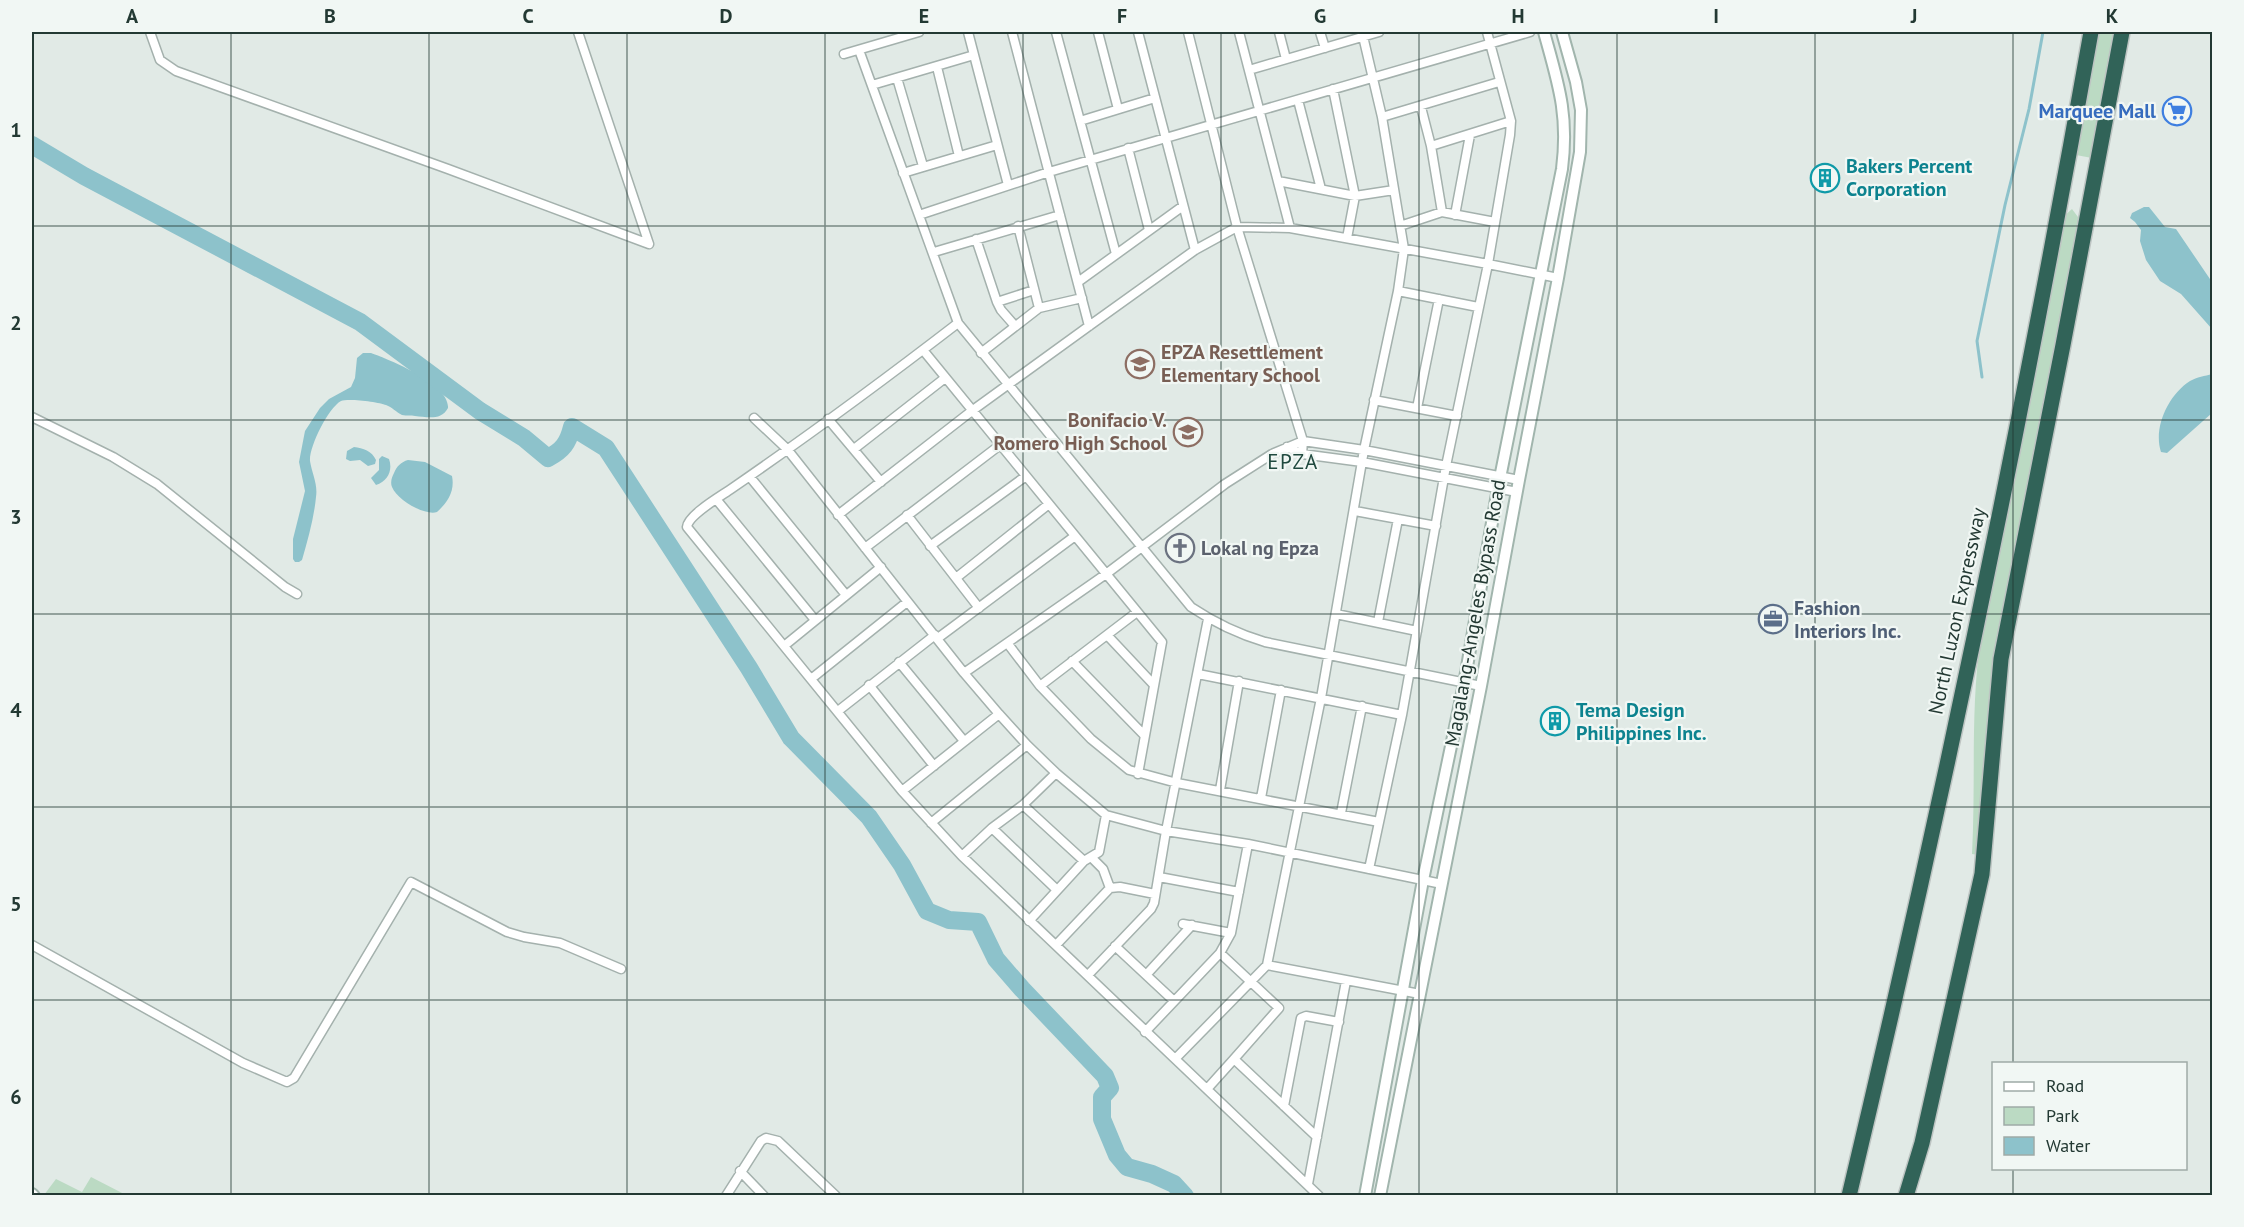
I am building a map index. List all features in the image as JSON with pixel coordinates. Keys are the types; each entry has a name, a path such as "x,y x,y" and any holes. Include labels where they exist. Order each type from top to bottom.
{"highway":[{"name":"North Luzon Expressway","path":"1849,1196 1971,652 2049,264 2091,32"},
{"path":"1906,1196 1922,1143 1982,874 2001,659 2122,32"}],"street":[{"path":"150,32 160,60 176,71 649,244 578,32"},
{"path":"844,54 919,32"},
{"path":"968,32 1008,185"},
{"path":"1012,32 1089,326"},
{"path":"1056,32 1116,254"},
{"path":"1098,32 1118,109"},
{"path":"1138,32 1195,250"},
{"path":"1188,32 1237,227 1303,441 1302,454"},
{"path":"1239,32 1290,228"},
{"path":"1279,32 1286,59"},
{"path":"1320,32 1325,48"},
{"path":"1249,70 1325,48 1363,34 1379,32"},
{"path":"1369,869 1402,715 1446,466 1488,264 1511,121 1487,32"},
{"path":"919,215 1128,148 1530,32"},
{"name":"Magalang-Angeles Bypass Road","path":"1365,1196 1402,991 1464,684 1500,476 1562,169 1566,130 1561,94 1544,32"},
{"name":"Magalang-Angeles Bypass Road","path":"1380,1196 1443,884 1558,279 1581,132 1577,89 1562,32"},
{"path":"1176,1059 1267,965 1321,698 1364,450 1398,291 1404,249 1382,117 1363,34"},
{"path":"859,50 958,323 1191,607 1208,619 1236,633 1265,642 1481,686"},
{"path":"872,85 974,55"},
{"path":"937,67 959,156"},
{"path":"897,78 923,166"},
{"path":"1382,117 1499,82"},
{"path":"1333,89 1354,196 1347,238"},
{"path":"1080,121 1155,98"},
{"path":"1298,100 1321,189"},
{"path":"1421,107 1431,146 1442,212"},
{"path":"1431,146 1511,121"},
{"path":"1455,215 1470,135"},
{"path":"903,173 997,146"},
{"path":"1128,148 1149,230"},
{"path":"1278,182 1354,196 1394,190"},
{"path":"1078,282 1183,206"},
{"path":"1400,226 1442,212 1495,222"},
{"path":"934,252 1060,214"},
{"path":"1018,226 1039,308"},
{"path":"838,515 973,410 1089,326 1195,250 1237,227 1290,228 1558,279"},
{"path":"976,239 997,302 1001,310 1016,326"},
{"path":"997,302 1034,290"},
{"path":"1398,291 1478,307"},
{"path":"981,352 1039,308 1082,298"},
{"path":"1417,408 1439,299"},
{"path":"958,323 750,477 716,499 690,519 687,527 902,791 962,856 1319,1196"},
{"path":"923,350 1162,642 1138,774"},
{"path":"854,449 945,378"},
{"path":"1374,400 1457,416"},
{"path":"32,417 113,457 157,484 285,587 297,594"},
{"path":"754,418 787,449 964,673 1027,746 1106,815 1166,831 1248,844 1443,884"},
{"path":"828,419 881,482"},
{"path":"964,673 1142,548 1225,484 1272,454 1303,441 1364,450 1519,480"},
{"path":"865,548 1000,445"},
{"path":"1287,447 1302,454 1362,462 1516,492"},
{"path":"930,546 1026,476"},
{"path":"750,477 846,595"},
{"path":"716,499 815,620"},
{"path":"956,578 1049,504"},
{"path":"1355,511 1436,526"},
{"path":"907,516 979,608"},
{"path":"1378,622 1398,519"},
{"path":"838,711 899,662 979,608 1075,537"},
{"path":"784,646 881,567"},
{"path":"811,679 907,602"},
{"path":"1040,686 1137,612"},
{"path":"1336,614 1418,631"},
{"path":"1088,975 1151,909 1208,619"},
{"path":"1107,635 1154,685"},
{"path":"1008,644 1040,686 1091,739 1110,756 1138,774 1378,822"},
{"path":"1072,661 1144,735"},
{"path":"899,662 964,741"},
{"path":"1198,674 1402,715"},
{"path":"1220,790 1239,681"},
{"path":"869,685 934,766"},
{"path":"1261,798 1281,690"},
{"path":"1341,813 1362,706"},
{"path":"902,791 999,714"},
{"path":"931,823 1027,746"},
{"path":"962,856 992,828 1023,806 1056,773"},
{"path":"1023,806 1103,869 1110,888"},
{"path":"1029,921 1088,859 1100,851 1106,815"},
{"path":"992,828 1057,890"},
{"path":"1145,1032 1220,953 1231,933 1248,844"},
{"path":"1159,877 1239,892"},
{"path":"32,945 243,1063 287,1082 294,1078 411,882 507,932 560,944 621,969"},
{"path":"1056,945 1110,888 1120,887 1155,894"},
{"path":"1146,975 1187,925 1231,933"},
{"path":"1115,946 1174,1001"},
{"path":"1207,1089 1279,1008 1220,953"},
{"path":"1267,965 1420,994"},
{"path":"1308,1184 1346,981"},
{"path":"1284,1106 1301,1018 1306,1016 1339,1022"},
{"path":"1234,1059 1317,1137"},
{"path":"726,1196 740,1171 761,1141 766,1138 778,1141 836,1196"},
{"path":"740,1171 764,1196"}],"green space":[{"path":"2096,32 2114,32 2092,158 2076,155"},
{"path":"2072,209 2081,221 2038,445 1979,855 1972,854 1974,718 1981,635 2063,217"},
{"path":"91,1177 126,1195 44,1195 56,1179 82,1192"}],"water":[{"path":"2149,207 2165,227 2176,229 2212,282 2212,329 2181,294 2160,281 2146,260 2140,241 2141,230 2130,218 2132,213"},
{"path":"363,353 371,353 391,361 430,382 446,399 448,408 438,417 429,417 402,415 382,404 356,400 341,401 336,405 320,428 313,447 310,461 316,488 315,505 302,560 295,562 293,539 305,491 299,462 305,431 329,399 351,387 355,378 357,358"},
{"path":"2212,374 2212,413 2167,453 2161,452 2159,433 2169,403 2190,381"},
{"path":"354,447 370,452 376,460 375,464 368,466 360,460 346,459 347,451"},
{"path":"382,456 389,459 390,471 384,481 376,485 371,478 379,470 379,459"},
{"path":"408,460 425,462 452,476 450,496 437,512 426,512 412,506 399,497 392,487 391,483 396,468"}],"waterway":[{"path":"1982,377 1977,341 2005,205 2029,109 2043,32"},
{"path":"32,145 84,176 360,322 480,411 524,438 548,458 564,445 572,427 606,448 749,668 791,738 869,817 902,865 927,911 949,920 978,922 996,959 1105,1076 1110,1088 1102,1097 1102,1119 1117,1155 1127,1167 1152,1174 1174,1184 1185,1196"}],"place":[{"name":"Marquee Mall","path":"2177,111"},
{"name":"Bakers Percent Corporation","path":"1825,178"},
{"name":"EPZA Resettlement Elementary School","path":"1140,364"},
{"name":"Bonifacio V. Romero High School","path":"1188,432"},
{"name":"Lokal ng Epza","path":"1180,548"},
{"name":"Fashion Interiors Inc.","path":"1773,619"},
{"name":"Tema Design Philippines Inc.","path":"1555,721"}],"district":[{"name":"EPZA","path":"1293,462"}]}
